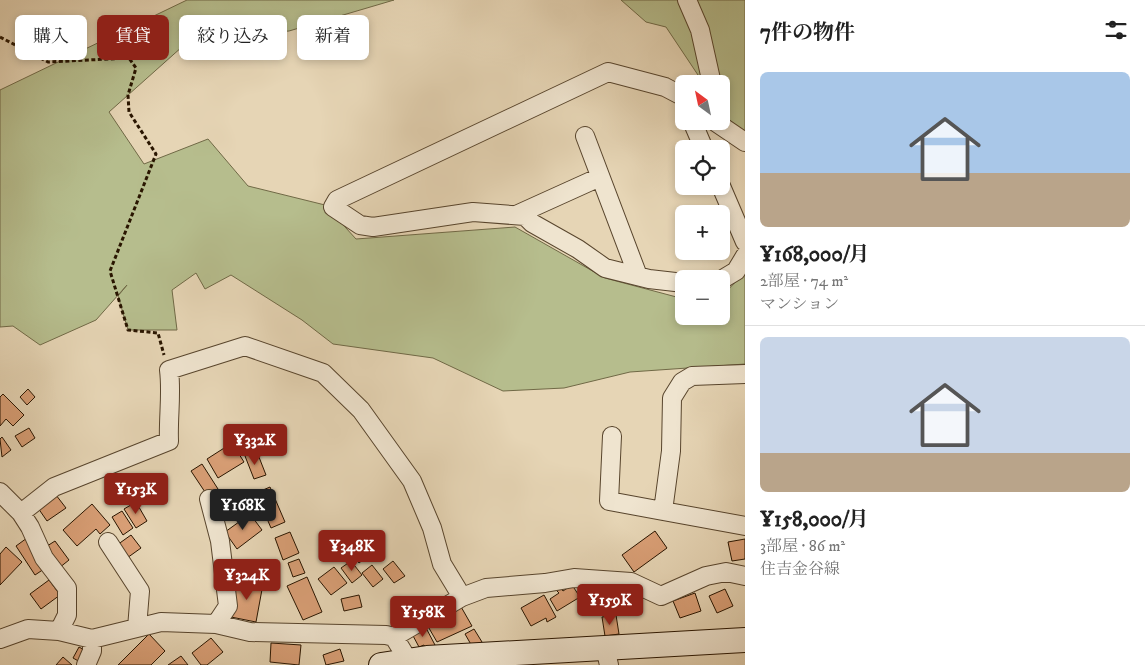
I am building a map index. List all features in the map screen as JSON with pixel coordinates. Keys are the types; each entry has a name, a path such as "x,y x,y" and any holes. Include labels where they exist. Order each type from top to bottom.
{"main road":[{"path":"381,665 408,660 607,657 745,640"}],"street":[{"path":"687,0 700,30 710,75"},
{"path":"675,93 665,87 608,72 337,200 333,207 360,225 373,227 473,212 525,216 532,223 578,249 605,268 638,276 675,282"},
{"path":"728,130 745,142"},
{"path":"585,136 638,276"},
{"path":"516,215 600,177"},
{"path":"725,195 745,242"},
{"path":"730,275 736,271 745,256"},
{"path":"20,513 54,487 169,441 168,419 172,396 169,370 245,346 323,373 360,410 412,481 432,528 442,564 462,597"},
{"path":"663,511 671,450 672,398 682,382 692,376 745,374"},
{"path":"612,436 610,501 745,526"},
{"path":"0,492 20,513 30,527 44,558 67,588 67,615 59,631"},
{"path":"209,499 220,541 228,606 216,624"},
{"path":"108,542 140,591 137,628"},
{"path":"0,639 28,629 59,631 92,639 161,622 216,624 250,632 357,634 394,637 462,597 486,588 545,583 574,578 631,582 661,596 706,576 726,572 745,576"},
{"path":"394,637 408,660"},
{"path":"86,665 92,650 92,639"}],"path":[{"path":"0,37 48,62 129,58 136,68 128,95 129,112 156,154 110,271 128,330 158,333 169,370"}],"green space":[{"path":"187,0 394,0 343,15 297,15 297,29 287,31 287,15 179,15 179,50 169,59 169,15 156,15"},
{"path":"621,0 745,0 745,131 730,121 730,75 698,75 666,27 646,22"},
{"path":"97,43 97,60 167,60 109,112 144,164 208,139 248,186 325,205 356,239 515,227 605,278 675,297 675,325 730,325 730,288 745,272 745,364 630,372 564,388 503,391 433,358 333,344 302,320 231,275 205,289 196,273 172,290 177,330 128,330 118,296 127,285 96,320 40,345 13,326 0,327 0,90 62,60 87,60 87,48"}],"building":[{"path":"28,389 35,397 27,405 20,397"},
{"path":"3,394 24,415 13,426 6,419 0,426 0,397"},
{"path":"29,428 35,438 22,447 15,436"},
{"path":"2,437 11,450 2,457 0,439"},
{"path":"232,443 244,462 218,478 207,459"},
{"path":"257,452 266,475 254,479 245,456"},
{"path":"202,464 218,489 207,495 191,471"},
{"path":"270,487 285,522 271,528 256,493"},
{"path":"56,495 66,508 47,521 38,508"},
{"path":"136,502 147,521 136,528 124,509"},
{"path":"92,504 110,525 100,534 96,529 77,546 63,530"},
{"path":"122,511 133,528 123,535 112,517"},
{"path":"250,514 262,530 237,549 225,532"},
{"path":"655,531 667,548 634,572 622,555"},
{"path":"290,532 299,553 283,560 275,538"},
{"path":"131,535 141,548 127,558 117,545"},
{"path":"27,538 47,567 35,575 16,546"},
{"path":"745,539 745,559 732,561 728,542"},
{"path":"358,540 369,555 359,563 348,548"},
{"path":"55,541 69,560 59,568 44,548"},
{"path":"6,547 22,562 0,585 0,554"},
{"path":"299,559 305,573 293,577 288,563"},
{"path":"351,561 362,575 352,583 341,568"},
{"path":"393,561 405,576 394,583 383,569"},
{"path":"372,565 383,579 373,587 362,573"},
{"path":"334,567 347,583 331,595 318,579"},
{"path":"307,577 322,612 303,620 287,586"},
{"path":"49,580 60,595 41,609 30,594"},
{"path":"237,580 263,584 256,622 231,617"},
{"path":"572,585 580,597 557,611 550,599 559,593 556,590 560,587 563,591"},
{"path":"604,589 605,597 611,596 612,606 589,610 586,592"},
{"path":"725,589 733,606 717,613 709,596"},
{"path":"636,593 639,611 622,614 619,596"},
{"path":"695,593 701,611 680,618 673,601"},
{"path":"359,595 362,607 344,611 341,599"},
{"path":"544,595 556,617 547,622 546,618 531,626 521,608"},
{"path":"460,605 472,626 437,642 426,623"},
{"path":"616,615 619,634 605,636 602,617"},
{"path":"425,626 435,645 426,649 424,645 419,647 411,632"},
{"path":"474,629 482,642 473,648 465,634"},
{"path":"149,634 165,651 151,665 118,665"},
{"path":"211,638 223,652 207,665 201,665 192,653"},
{"path":"271,643 301,645 299,665 270,662"},
{"path":"79,647 88,652 82,663 73,658"},
{"path":"340,649 344,661 326,665 323,655"},
{"path":"181,656 188,665 168,665"},
{"path":"63,657 72,665 56,665"}]}
